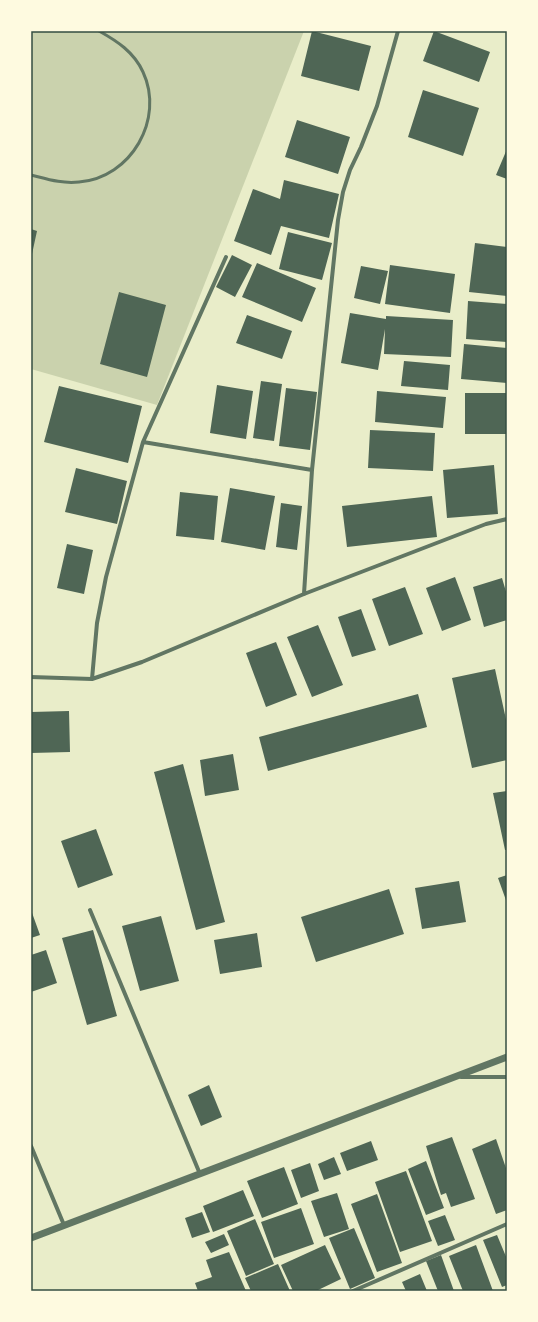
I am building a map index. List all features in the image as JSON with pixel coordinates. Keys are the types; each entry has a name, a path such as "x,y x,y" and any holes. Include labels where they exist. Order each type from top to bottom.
{"street":[{"path":"304,594 312,470 343,192 350,170 377,106 398,31"},
{"path":"92,679 97,623 106,577 143,442 226,257"},
{"path":"143,442 312,470"},
{"path":"31,677 92,679 142,662 304,594 486,524 507,519"},
{"path":"90,910 200,1174"},
{"path":"31,1238 507,1057"},
{"path":"456,1077 507,1077"},
{"path":"31,1146 64,1225"},
{"path":"354,1291 507,1224"}],"lane":[{"path":"31,175 66,182 92,180 117,168 127,160 143,137 149,112 148,91 143,72 128,50 99,31"}],"green space":[{"path":"31,31 304,31 157,405 31,369"}],"building":[{"path":"312,31 371,46 359,91 301,76"},
{"path":"434,31 490,52 479,82 423,61"},
{"path":"423,90 479,108 463,156 408,137"},
{"path":"297,120 350,137 338,174 285,157"},
{"path":"507,149 507,179 496,175"},
{"path":"284,180 339,194 329,238 281,226 271,255 234,241 253,189 280,199"},
{"path":"31,229 37,231 32,254 31,254"},
{"path":"288,232 332,243 322,280 279,269"},
{"path":"475,243 507,247 507,296 469,292"},
{"path":"232,255 252,265 235,297 216,287"},
{"path":"257,263 316,288 302,322 242,297"},
{"path":"390,265 455,274 450,313 385,304"},
{"path":"361,266 388,271 380,304 354,298"},
{"path":"119,292 166,305 147,377 100,364"},
{"path":"468,301 507,304 507,342 466,339"},
{"path":"350,313 386,319 386,316 453,320 451,357 384,354 385,329 378,370 341,363"},
{"path":"247,315 292,331 282,359 236,343"},
{"path":"464,344 507,348 507,383 461,379"},
{"path":"404,361 450,365 448,390 401,386"},
{"path":"261,381 282,384 274,441 253,438"},
{"path":"217,385 253,391 246,439 210,433"},
{"path":"59,386 142,406 128,463 44,442"},
{"path":"286,388 317,392 310,450 279,446"},
{"path":"377,391 446,397 443,428 375,422"},
{"path":"465,393 507,393 507,434 465,434"},
{"path":"370,430 435,433 433,471 368,468"},
{"path":"494,465 498,514 447,518 443,470"},
{"path":"76,468 127,481 117,524 65,512"},
{"path":"230,488 275,496 265,550 221,542"},
{"path":"180,492 218,496 214,540 176,536"},
{"path":"432,496 437,537 347,547 342,506"},
{"path":"281,503 302,506 297,550 276,547"},
{"path":"67,544 93,550 84,594 57,588"},
{"path":"455,577 471,620 442,631 426,588"},
{"path":"502,578 507,595 507,620 484,627 473,587"},
{"path":"405,587 423,634 389,646 372,599"},
{"path":"361,609 376,650 352,657 338,617"},
{"path":"318,625 343,685 312,697 287,637"},
{"path":"276,642 297,695 266,707 246,653"},
{"path":"495,669 507,724 507,760 472,768 452,678"},
{"path":"418,694 427,727 268,771 259,737"},
{"path":"69,711 70,752 31,753 31,712"},
{"path":"233,754 239,790 205,796 200,760"},
{"path":"183,764 225,922 196,930 154,772"},
{"path":"507,791 507,850 505,850 493,793"},
{"path":"96,829 113,875 78,888 61,841"},
{"path":"507,875 507,903 498,878"},
{"path":"459,881 466,922 422,929 415,888"},
{"path":"389,889 404,934 316,962 301,917"},
{"path":"31,910 40,935 31,938"},
{"path":"161,916 179,981 140,991 122,926"},
{"path":"93,930 117,1016 87,1025 62,938"},
{"path":"257,933 262,967 220,974 214,940"},
{"path":"46,950 57,983 31,992 31,955"},
{"path":"209,1085 222,1117 201,1126 188,1095"},
{"path":"452,1137 475,1199 451,1207 446,1193 441,1195 426,1146"},
{"path":"496,1139 507,1171 507,1210 496,1214 472,1149"},
{"path":"371,1141 378,1160 347,1171 340,1153"},
{"path":"334,1157 341,1174 324,1180 318,1164"},
{"path":"426,1161 444,1208 426,1215 408,1169"},
{"path":"310,1163 319,1191 301,1198 291,1170"},
{"path":"284,1167 298,1204 262,1218 247,1181"},
{"path":"406,1171 432,1241 400,1252 375,1182"},
{"path":"243,1190 254,1216 213,1232 203,1206"},
{"path":"337,1193 349,1229 324,1237 311,1201"},
{"path":"377,1194 402,1263 377,1272 351,1204"},
{"path":"301,1208 314,1244 274,1258 261,1222"},
{"path":"202,1212 210,1232 192,1238 185,1218"},
{"path":"445,1215 455,1240 438,1246 428,1221"},
{"path":"255,1219 274,1264 246,1276 227,1231"},
{"path":"354,1228 375,1278 350,1289 329,1238"},
{"path":"224,1234 229,1245 211,1253 205,1242"},
{"path":"497,1235 507,1259 507,1285 502,1287 483,1240"},
{"path":"325,1245 341,1279 316,1291 293,1291 281,1265"},
{"path":"476,1245 493,1291 463,1291 449,1256"},
{"path":"229,1252 246,1291 198,1291 195,1283 212,1277 206,1260"},
{"path":"441,1255 454,1291 438,1291 426,1261"},
{"path":"278,1264 290,1291 251,1291 245,1278"},
{"path":"420,1274 427,1291 406,1291 402,1282"}]}
